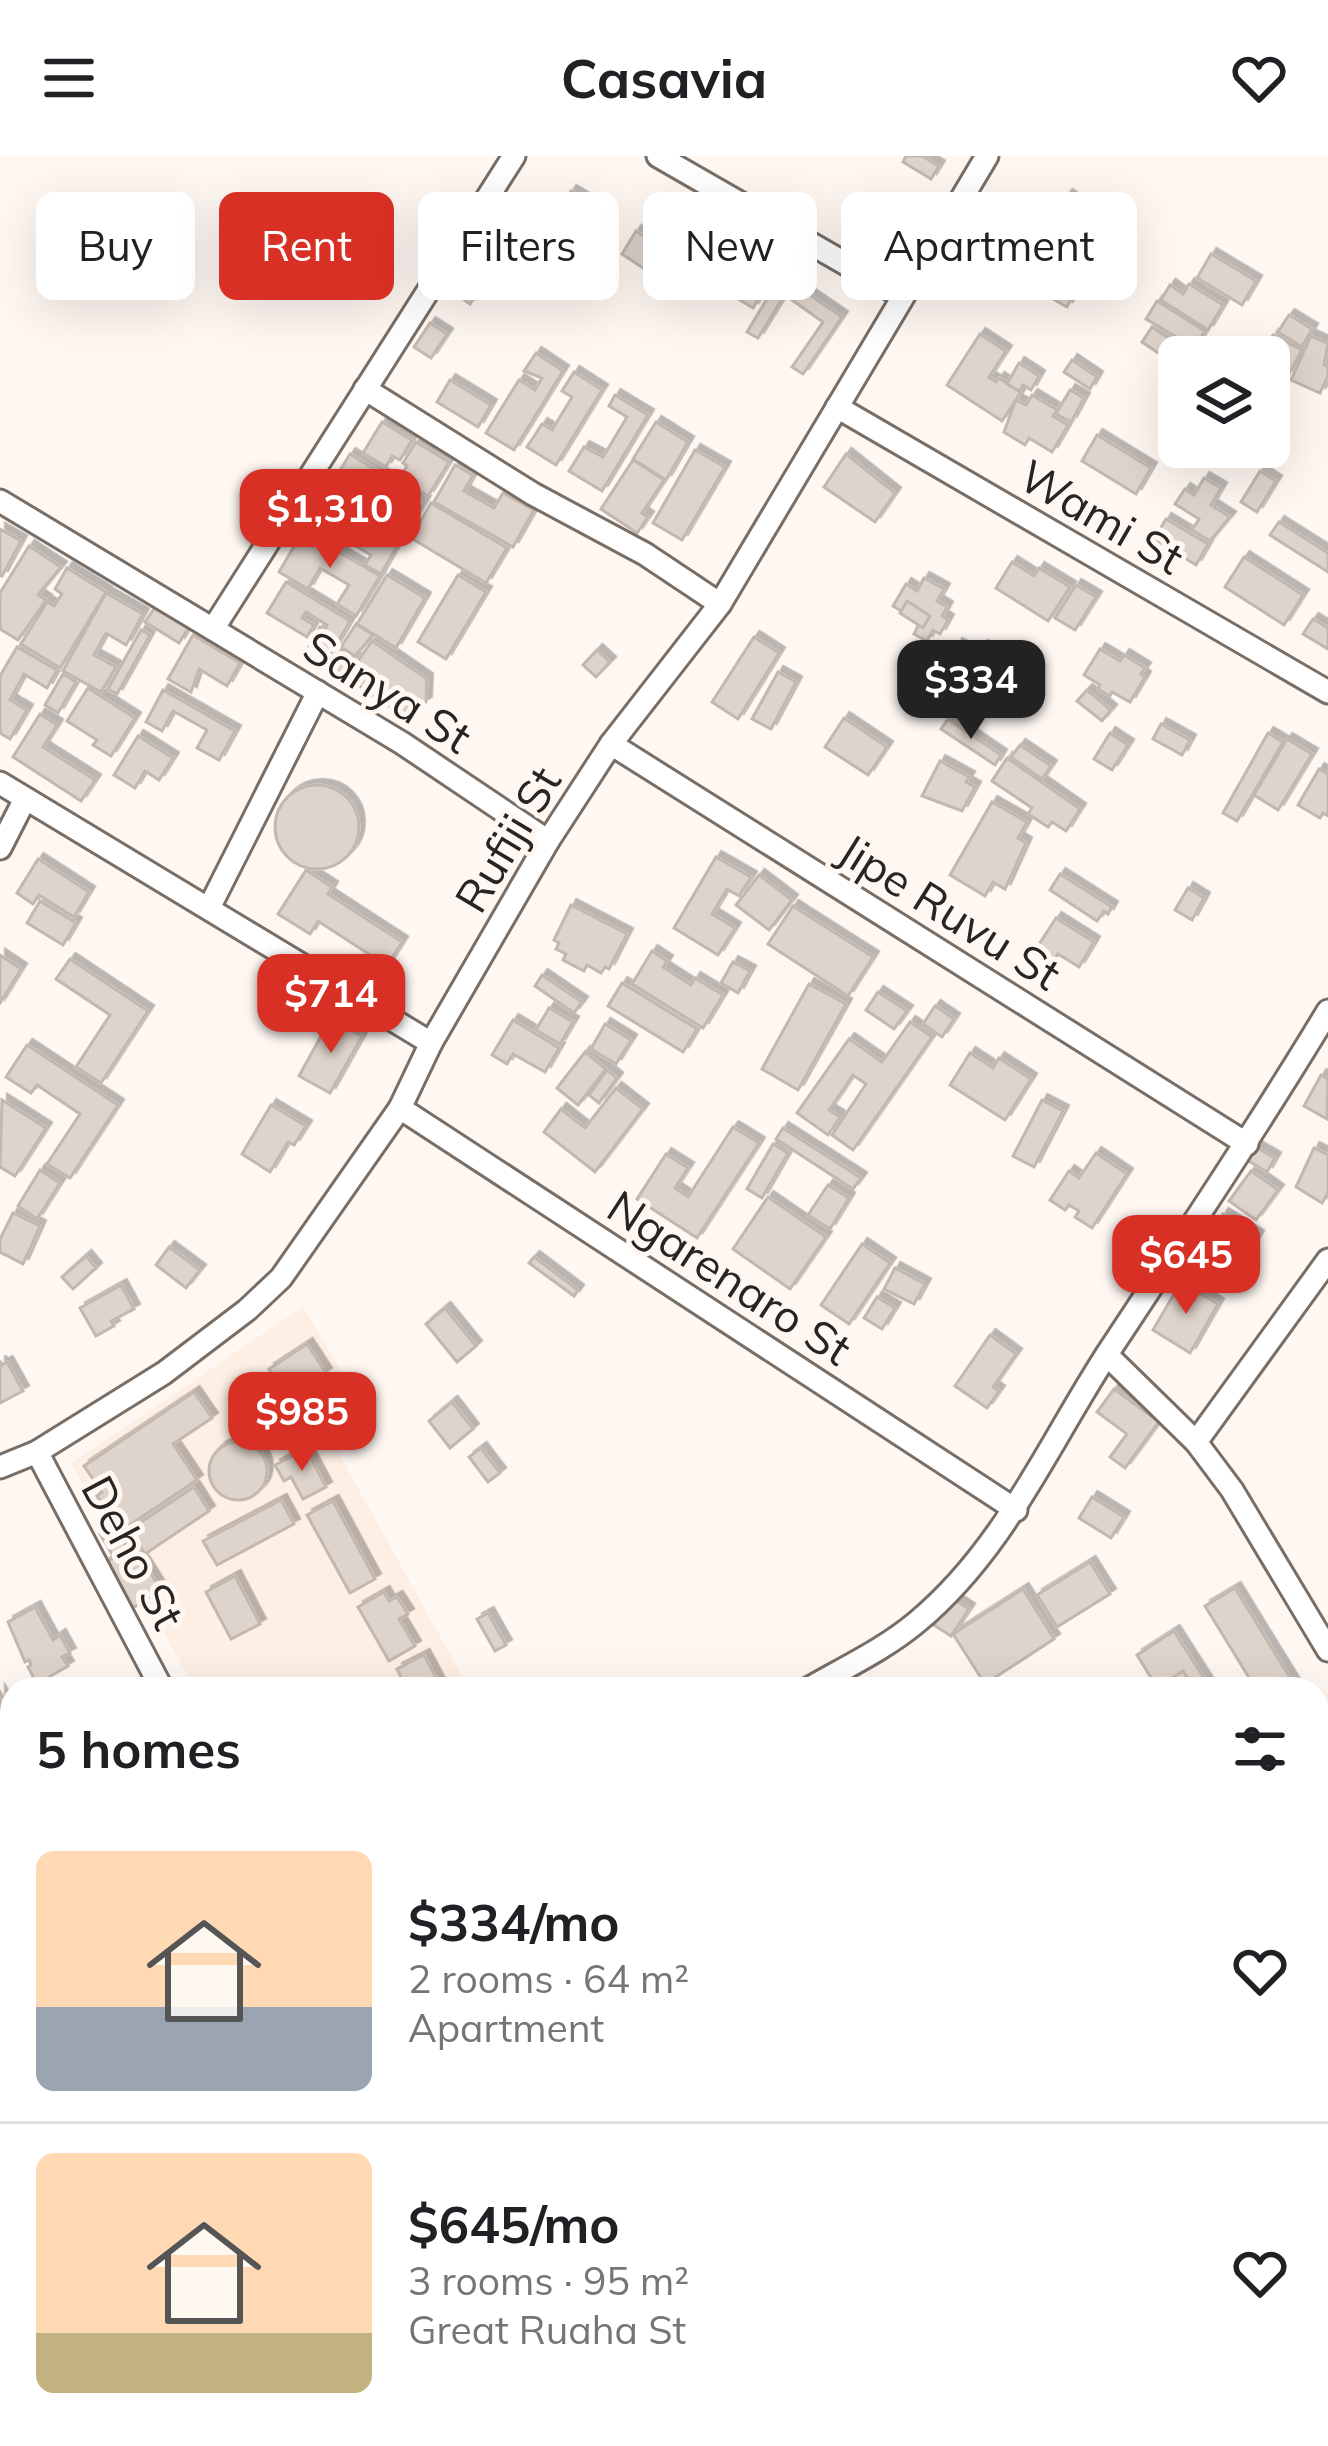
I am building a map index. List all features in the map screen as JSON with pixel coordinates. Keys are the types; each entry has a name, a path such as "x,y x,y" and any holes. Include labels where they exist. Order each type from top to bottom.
{"street":[{"path":"213,629 514,156"},
{"path":"658,156 841,261"},
{"name":"Rufiji St","path":"965,192 987,156"},
{"name":"Rufiji St","path":"0,1467 37,1452 164,1372 247,1310 281,1278 400,1108 430,1043 548,841 611,744 720,604 900,300"},
{"path":"365,389 533,494 645,554 720,604"},
{"name":"Wami St","path":"837,407 1328,692"},
{"name":"Sanya St","path":"0,501 318,692 548,841"},
{"path":"209,908 318,692"},
{"name":"Jipe Ruvu St","path":"611,744 1247,1144"},
{"path":"0,782 430,1043"},
{"path":"0,848 25,799"},
{"path":"828,1677 914,1625 947,1595 1016,1510 1107,1355 1247,1144 1328,1010"},
{"name":"Ngarenaro St","path":"400,1108 1016,1510"},
{"path":"1196,1442 1328,1260"},
{"path":"1107,1355 1196,1442 1274,1554 1328,1650"},
{"name":"Deho St","path":"37,1452 156,1677"}],"shaded area":[{"path":"303,1307 342,1372 316,1412 462,1677 188,1677 71,1463"}],"building":[{"path":"906,156 922,156 939,166 931,179 903,162"},
{"path":"636,231 643,236 643,268 622,254"},
{"path":"1211,254 1256,281 1242,305 1197,278"},
{"path":"1189,284 1223,305 1208,330 1161,300 1170,285 1183,294"},
{"path":"766,300 781,300 758,338 747,332"},
{"path":"792,300 817,300 842,317 803,374 792,367 823,322"},
{"path":"1157,301 1205,331 1202,336 1175,336 1146,319"},
{"path":"1289,315 1312,329 1302,347 1278,332"},
{"path":"430,323 447,334 431,358 414,347"},
{"path":"1152,327 1166,336 1158,336 1158,353 1142,342"},
{"path":"980,334 1006,351 989,377 1021,392 1002,421 947,385"},
{"path":"1311,336 1328,344 1324,365 1328,376 1320,393 1291,380"},
{"path":"1290,344 1302,350 1290,372"},
{"path":"536,353 563,371 514,450 486,433 519,380 535,390 542,378 524,371"},
{"path":"1072,360 1097,377 1090,389 1064,372"},
{"path":"1019,363 1039,376 1031,390 1023,385 1019,391 1007,384"},
{"path":"574,372 602,390 556,465 527,447 542,424 552,430 572,397 562,391"},
{"path":"450,380 491,405 478,427 437,402"},
{"path":"1070,390 1084,398 1071,422 1056,414"},
{"path":"615,395 648,415 602,491 569,471 584,447 603,457 627,417 609,406"},
{"path":"1032,395 1057,410 1053,416 1068,425 1052,452 1029,438 1025,445 1004,432 1016,400 1026,405"},
{"path":"382,422 412,440 400,460 392,456 386,467 363,453"},
{"path":"656,422 688,442 666,480 633,459"},
{"path":"1097,435 1151,468 1136,494 1082,461"},
{"path":"416,442 449,462 428,496 399,479"},
{"path":"695,450 725,467 682,540 653,523"},
{"path":"350,454 425,501 406,532 331,485"},
{"path":"846,454 895,493 875,522 824,487"},
{"path":"633,460 664,480 642,513 648,517 637,533 601,509"},
{"path":"455,465 473,475 464,491 494,508 503,493 534,510 513,547 434,502"},
{"path":"1260,471 1276,481 1257,512 1241,502"},
{"path":"1204,478 1221,488 1211,505 1230,517 1210,541 1192,530 1199,519 1175,504 1185,489 1194,495"},
{"path":"326,495 401,539 381,574 365,565 371,555 338,536 334,543 307,527"},
{"path":"431,503 507,548 486,583 411,538"},
{"path":"1166,519 1208,544 1196,565 1154,539"},
{"path":"1279,522 1328,553 1328,572 1270,535"},
{"path":"0,529 21,541 2,576 0,575"},
{"path":"303,531 380,576 356,616 337,604 349,585 320,568 308,589 279,572"},
{"path":"29,546 61,567 38,595 46,600 18,640 0,629 0,593"},
{"path":"1244,557 1303,595 1284,625 1225,587"},
{"path":"1012,562 1034,576 1039,568 1070,587 1048,621 996,588"},
{"path":"67,568 106,592 60,668 21,644 47,602 54,606 62,594 55,589"},
{"path":"387,575 425,598 396,648 357,624"},
{"path":"458,575 486,592 446,659 418,642"},
{"path":"924,578 944,589 937,601 947,607 942,616 948,620 940,634 933,630 927,641 914,634 920,622 893,606 906,584 917,591"},
{"path":"286,582 350,621 329,657 309,646 320,627 325,630 327,625 306,612 302,618 314,625 307,637 267,613"},
{"path":"1076,585 1096,597 1075,630 1055,618"},
{"path":"106,593 143,614 126,645 106,633 94,655 116,667 101,692 63,671"},
{"path":"907,601 930,616 923,628 900,613"},
{"path":"156,606 189,627 179,643 145,622"},
{"path":"1313,619 1328,628 1328,649 1303,634"},
{"path":"356,624 373,635 355,656 341,647"},
{"path":"141,630 150,635 117,694 108,689"},
{"path":"193,635 240,663 227,686 199,669 191,692 168,679"},
{"path":"754,637 779,653 738,719 712,702"},
{"path":"372,641 427,679 426,702 402,715 330,666 342,649 358,661"},
{"path":"957,644 971,651 948,695 933,687"},
{"path":"982,646 1023,668 1008,695 967,673"},
{"path":"17,647 57,670 47,688 24,674 10,700 27,710 10,739 0,733 0,676"},
{"path":"1100,649 1120,661 1124,655 1145,668 1141,674 1145,677 1130,702 1098,689 1100,685 1084,675"},
{"path":"597,650 610,662 596,677 583,665"},
{"path":"778,672 796,682 771,729 752,719"},
{"path":"63,674 76,682 58,713 45,705"},
{"path":"88,688 135,718 111,756 93,745 97,740 67,721"},
{"path":"163,690 235,731 219,760 197,748 207,730 173,711 162,731 146,722"},
{"path":"1087,690 1111,710 1102,721 1077,701"},
{"path":"40,714 57,725 43,747 95,780 81,801 13,757"},
{"path":"844,718 887,747 868,775 825,747"},
{"path":"948,719 1001,755 995,765 941,729"},
{"path":"1161,724 1190,740 1182,755 1153,739"},
{"path":"1110,733 1128,745 1112,770 1094,759"},
{"path":"1268,733 1283,742 1237,821 1223,813"},
{"path":"138,736 173,758 159,780 145,771 135,788 114,775"},
{"path":"1287,739 1312,754 1278,810 1254,795"},
{"path":"1020,745 1051,766 1042,779 1011,757"},
{"path":"1007,758 1080,809 1066,831 1052,822 1048,827 1028,814 1032,808 992,781"},
{"path":"940,761 969,777 966,782 975,787 962,811 922,796"},
{"path":"1319,769 1328,774 1328,816 1323,813 1320,818 1298,805"},
{"path":"317,785 347,797 359,827 347,857 317,869 287,857 275,827 287,797"},
{"path":"992,802 1027,822 1018,838 1026,843 1005,889 993,882 985,896 950,875"},
{"path":"716,857 751,877 739,896 727,889 712,914 735,928 718,955 674,928"},
{"path":"38,859 89,892 74,917 39,895 33,904 17,893"},
{"path":"306,870 332,887 328,894 402,942 387,966 318,921 310,934 278,914"},
{"path":"1060,874 1112,907 1108,914 1104,911 1097,921 1050,890"},
{"path":"759,875 792,900 769,930 736,905"},
{"path":"1188,888 1204,898 1192,920 1175,910"},
{"path":"40,901 76,923 63,945 27,923"},
{"path":"571,905 627,934 609,969 601,973 587,965 584,971 563,960 566,954 556,949 559,943 554,940"},
{"path":"793,906 873,957 848,996 768,944"},
{"path":"1056,918 1094,942 1079,967 1058,954 1054,960 1036,949"},
{"path":"652,951 667,961 663,967 691,985 695,978 723,995 703,1028 632,984"},
{"path":"0,955 21,969 0,1003"},
{"path":"70,959 148,1011 101,1083 76,1067 110,1015 56,979"},
{"path":"733,962 750,971 738,993 721,983"},
{"path":"542,975 582,1002 574,1013 535,986"},
{"path":"622,983 697,1029 683,1052 608,1006"},
{"path":"809,984 846,1004 798,1090 762,1069"},
{"path":"878,992 907,1011 894,1029 866,1010"},
{"path":"935,1006 954,1019 942,1037 923,1024"},
{"path":"549,1008 573,1022 560,1044 536,1030"},
{"path":"331,1018 362,1036 330,1093 299,1076"},
{"path":"513,1020 559,1048 545,1072 513,1054 507,1064 492,1055"},
{"path":"910,1022 932,1037 853,1150 832,1135 866,1084 853,1075 829,1110 840,1117 828,1135 797,1113 849,1039 882,1062"},
{"path":"605,1024 631,1040 616,1064 591,1049"},
{"path":"27,1045 118,1105 70,1178 47,1164 80,1114 37,1085 31,1093 6,1077"},
{"path":"585,1052 606,1069 578,1105 557,1088"},
{"path":"970,1053 993,1068 999,1058 1031,1079 1005,1120 950,1085"},
{"path":"607,1070 617,1078 599,1103 589,1095"},
{"path":"1321,1075 1328,1079 1327,1119 1304,1106"},
{"path":"616,1088 643,1109 595,1172 544,1132 561,1109 585,1128"},
{"path":"2,1100 46,1128 15,1176 0,1167"},
{"path":"1042,1100 1063,1111 1034,1167 1013,1156"},
{"path":"271,1105 306,1126 294,1145 288,1142 270,1172 242,1154"},
{"path":"733,1127 759,1143 697,1238 637,1199 666,1154 688,1168 675,1188 688,1197"},
{"path":"783,1128 861,1178 853,1189 776,1139"},
{"path":"773,1144 788,1153 762,1198 747,1189"},
{"path":"1256,1147 1275,1158 1267,1172 1247,1160"},
{"path":"1314,1148 1328,1155 1328,1193 1322,1203 1296,1187"},
{"path":"1096,1153 1127,1174 1092,1228 1075,1217 1079,1211 1069,1205 1065,1210 1050,1200 1069,1171 1079,1178"},
{"path":"40,1170 60,1183 37,1219 18,1206"},
{"path":"1251,1171 1278,1190 1256,1220 1229,1201"},
{"path":"828,1185 849,1198 830,1229 808,1215"},
{"path":"768,1197 826,1237 790,1289 733,1249"},
{"path":"13,1213 40,1226 23,1264 0,1252 0,1239"},
{"path":"1223,1214 1258,1236 1240,1266 1215,1250 1224,1235 1214,1230"},
{"path":"862,1244 890,1263 849,1324 821,1305"},
{"path":"169,1247 200,1270 186,1288 156,1265"},
{"path":"86,1256 96,1268 73,1289 62,1277"},
{"path":"534,1257 578,1290 574,1296 529,1263"},
{"path":"895,1268 925,1284 914,1304 884,1289"},
{"path":"1181,1282 1218,1304 1190,1353 1153,1330"},
{"path":"121,1285 134,1309 96,1336 80,1308"},
{"path":"877,1297 895,1308 882,1329 864,1318"},
{"path":"445,1308 476,1346 457,1362 426,1324"},
{"path":"990,1335 1016,1354 993,1387 999,1391 987,1408 955,1386"},
{"path":"307,1344 326,1373 287,1398 269,1369"},
{"path":"0,1361 2,1365 7,1362 23,1391 0,1403"},
{"path":"259,1381 283,1415 255,1435 230,1402"},
{"path":"1114,1389 1159,1422 1125,1468 1110,1457 1127,1434 1097,1412"},
{"path":"194,1392 212,1418 173,1444 197,1480 125,1528 97,1496 102,1492 84,1466"},
{"path":"452,1402 473,1429 450,1448 429,1421"},
{"path":"238,1442 259,1450 267,1471 259,1492 238,1500 217,1492 209,1471 217,1450"},
{"path":"481,1448 500,1473 488,1482 469,1457"},
{"path":"306,1449 326,1487 303,1499 291,1477 284,1481 275,1465"},
{"path":"194,1487 209,1511 145,1554 129,1530"},
{"path":"1092,1497 1124,1517 1111,1538 1079,1518"},
{"path":"281,1500 294,1524 217,1565 203,1541"},
{"path":"333,1501 375,1579 350,1593 307,1515"},
{"path":"113,1526 126,1546 112,1554 100,1534"},
{"path":"133,1545 161,1590 133,1608 105,1563"},
{"path":"1090,1562 1110,1594 1057,1627 1037,1595"},
{"path":"235,1576 260,1624 231,1639 206,1592"},
{"path":"1235,1588 1290,1677 1249,1677 1205,1606"},
{"path":"1023,1589 1054,1639 996,1677 981,1677 953,1634"},
{"path":"384,1592 389,1601 397,1597 408,1614 399,1619 415,1646 389,1661 358,1607"},
{"path":"952,1598 969,1609 951,1636 934,1625"},
{"path":"35,1607 53,1640 60,1635 70,1653 62,1657 68,1666 49,1677 33,1677 8,1622"},
{"path":"488,1613 506,1645 495,1651 477,1619"},
{"path":"1174,1631 1203,1677 1151,1677 1137,1655"},
{"path":"424,1655 436,1677 401,1677 397,1669"}]}
